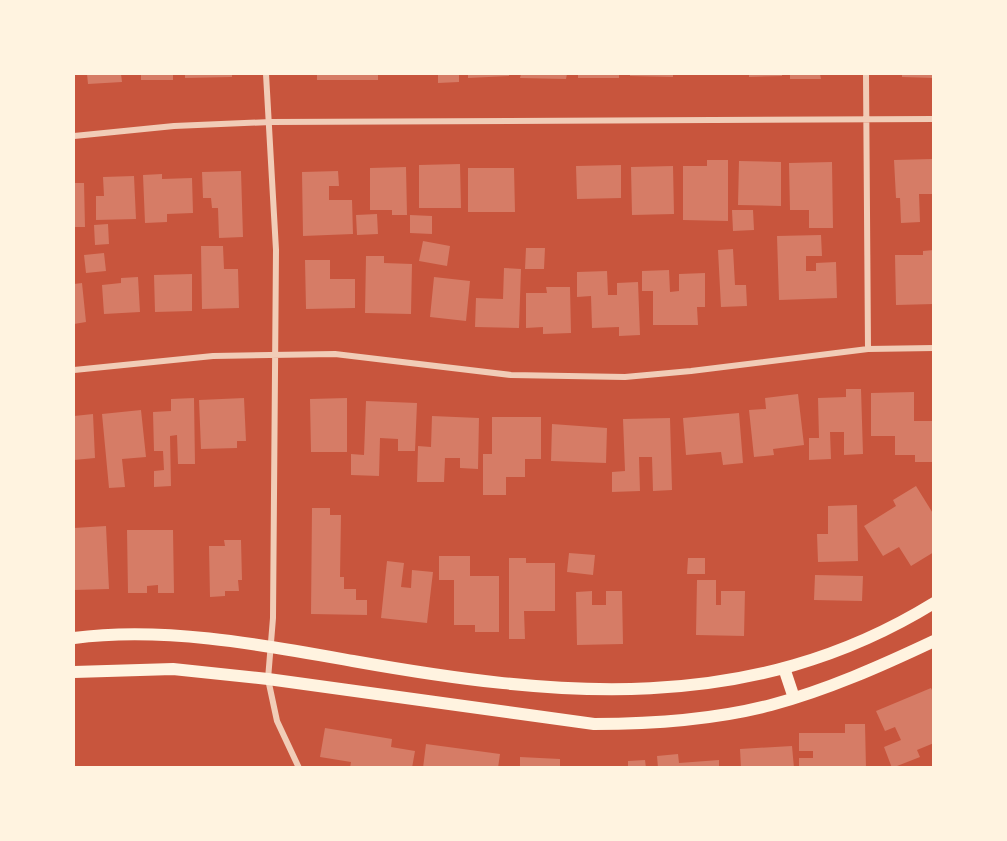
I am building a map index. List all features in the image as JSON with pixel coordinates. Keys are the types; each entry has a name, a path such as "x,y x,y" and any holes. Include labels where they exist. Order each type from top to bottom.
{"main road":[{"path":"74,638 166,636 272,646 507,683 603,691 675,688 784,668 863,639 909,618 933,603"},
{"path":"74,672 173,669 268,679 594,724 641,724 712,716 771,705 885,664 933,641"},
{"path":"784,668 794,698"}],"street":[{"path":"266,74 271,122 277,354 272,646 268,679 277,721 299,768"},
{"path":"866,74 868,349"},
{"path":"74,136 174,126 271,122 933,118"},
{"path":"74,370 213,356 335,354 380,357 512,375 625,377 868,349 933,348"}],"building":[{"path":"87,74 121,74 122,82 88,84"},
{"path":"141,74 173,74 173,80 141,80"},
{"path":"185,74 232,74 232,77 185,78"},
{"path":"317,74 378,74 378,80 317,80"},
{"path":"438,74 459,74 459,82 438,83"},
{"path":"468,74 509,74 509,76 468,78"},
{"path":"521,74 567,74 566,79 520,78"},
{"path":"578,74 619,74 619,78 578,78"},
{"path":"630,74 673,74 673,77 630,76"},
{"path":"749,74 782,74 782,76 749,77"},
{"path":"790,74 820,74 821,79 790,79"},
{"path":"902,74 934,74 934,78 902,77"},
{"path":"932,159 933,194 919,194 920,222 901,223 900,198 896,198 894,160"},
{"path":"707,160 728,160 728,221 683,220 683,166 707,166"},
{"path":"739,161 781,162 781,206 738,205"},
{"path":"832,162 833,228 809,228 809,210 790,210 789,163"},
{"path":"460,164 461,208 419,208 419,165"},
{"path":"621,165 621,198 577,199 576,166"},
{"path":"673,166 674,214 632,215 631,167"},
{"path":"406,167 407,215 392,215 392,210 370,210 370,168"},
{"path":"468,168 514,168 515,212 468,212"},
{"path":"241,171 243,237 219,238 218,208 212,208 211,198 203,198 202,172"},
{"path":"338,171 339,186 329,186 329,200 352,200 353,234 303,236 302,172"},
{"path":"162,174 162,179 192,178 193,213 167,214 167,222 145,223 143,175"},
{"path":"134,176 136,219 96,220 96,196 104,196 103,177"},
{"path":"74,183 84,183 85,227 74,227"},
{"path":"732,210 753,210 754,230 733,231"},
{"path":"377,214 378,234 357,235 356,215"},
{"path":"410,215 432,216 432,234 410,233"},
{"path":"108,224 109,244 95,245 94,225"},
{"path":"821,235 822,256 806,256 806,271 816,271 816,263 836,262 837,298 779,300 777,236"},
{"path":"423,241 450,246 447,266 419,261"},
{"path":"201,246 223,246 224,269 238,269 239,308 202,309"},
{"path":"526,248 545,248 544,269 525,269"},
{"path":"733,249 735,285 746,285 747,306 721,307 718,250"},
{"path":"934,250 934,304 896,305 895,255 923,255 923,251"},
{"path":"104,253 106,271 86,273 84,255"},
{"path":"366,256 384,256 384,263 412,264 411,314 365,313"},
{"path":"305,260 330,260 330,279 355,279 355,308 306,309"},
{"path":"504,268 521,269 519,328 475,327 476,298 503,299"},
{"path":"669,270 670,292 679,291 679,274 705,273 705,307 697,307 698,325 653,325 653,291 642,291 642,271"},
{"path":"607,271 608,295 617,295 617,283 638,282 640,335 619,336 619,327 592,328 591,296 577,297 577,272"},
{"path":"192,274 192,311 155,312 154,275"},
{"path":"138,277 140,312 104,314 102,285 121,283 121,278"},
{"path":"434,277 470,281 466,321 430,317"},
{"path":"82,283 86,322 74,324 74,284"},
{"path":"546,287 570,287 571,333 543,334 543,327 526,328 526,293 547,293"},
{"path":"846,389 861,389 863,454 844,455 844,432 830,432 831,459 809,460 809,438 819,438 818,398 846,397"},
{"path":"914,392 914,421 934,421 934,462 915,462 915,455 895,455 895,436 871,436 871,393"},
{"path":"798,394 804,445 773,449 774,455 754,457 749,410 766,409 765,398"},
{"path":"194,398 195,464 178,464 177,435 170,436 171,486 154,487 154,471 164,470 163,451 154,451 153,412 171,411 171,399"},
{"path":"244,398 246,441 237,441 237,448 201,449 199,400"},
{"path":"347,398 347,452 311,452 310,399"},
{"path":"366,401 417,403 415,451 398,451 398,439 380,438 379,476 351,475 351,454 364,455"},
{"path":"141,410 146,457 122,459 125,487 109,488 102,414"},
{"path":"739,413 743,463 723,465 721,452 686,455 683,418"},
{"path":"93,414 95,458 74,460 74,416"},
{"path":"432,416 479,418 478,469 460,468 460,458 445,458 444,482 417,482 418,446 431,447"},
{"path":"492,417 541,417 541,459 525,459 525,477 506,477 506,495 483,495 483,454 492,454"},
{"path":"670,418 672,490 653,491 652,457 639,457 640,491 612,492 612,472 625,471 623,419"},
{"path":"552,424 607,428 606,463 551,461"},
{"path":"916,486 934,515 934,552 911,566 899,547 883,556 864,526 896,506 893,500"},
{"path":"857,505 858,561 818,562 817,534 828,534 828,506"},
{"path":"312,508 330,508 330,515 341,515 340,577 344,577 344,589 356,589 356,600 367,600 367,615 311,614"},
{"path":"106,526 109,589 74,590 74,528"},
{"path":"127,530 173,530 174,593 158,593 158,585 147,586 147,593 128,593"},
{"path":"224,540 241,540 242,580 238,580 239,591 225,591 225,596 210,597 209,546 225,546"},
{"path":"569,553 595,555 593,575 567,572"},
{"path":"439,556 470,556 470,576 499,576 499,632 475,632 475,625 454,625 454,580 439,580"},
{"path":"509,558 526,558 526,563 555,563 555,611 524,611 525,639 509,639"},
{"path":"688,558 705,558 705,574 687,574"},
{"path":"387,561 404,563 401,587 411,588 412,570 433,572 427,623 381,618"},
{"path":"815,575 863,576 862,601 814,600"},
{"path":"697,580 716,580 716,605 721,605 721,591 745,591 744,636 696,635"},
{"path":"592,591 592,605 606,605 606,591 622,591 623,644 577,645 576,592"},
{"path":"931,688 934,694 934,743 917,750 920,757 892,768 884,747 901,740 895,727 885,731 876,711"},
{"path":"845,724 865,724 866,768 799,768 799,758 813,758 813,751 799,751 799,733 845,733"},
{"path":"325,728 392,739 391,747 415,751 412,768 350,768 351,762 320,757"},
{"path":"426,744 500,754 498,768 423,768"},
{"path":"792,746 794,768 741,768 740,749"},
{"path":"678,754 679,763 719,760 719,768 658,768 657,756"},
{"path":"520,757 560,759 560,768 520,768"},
{"path":"645,760 646,768 628,768 628,761"}]}
